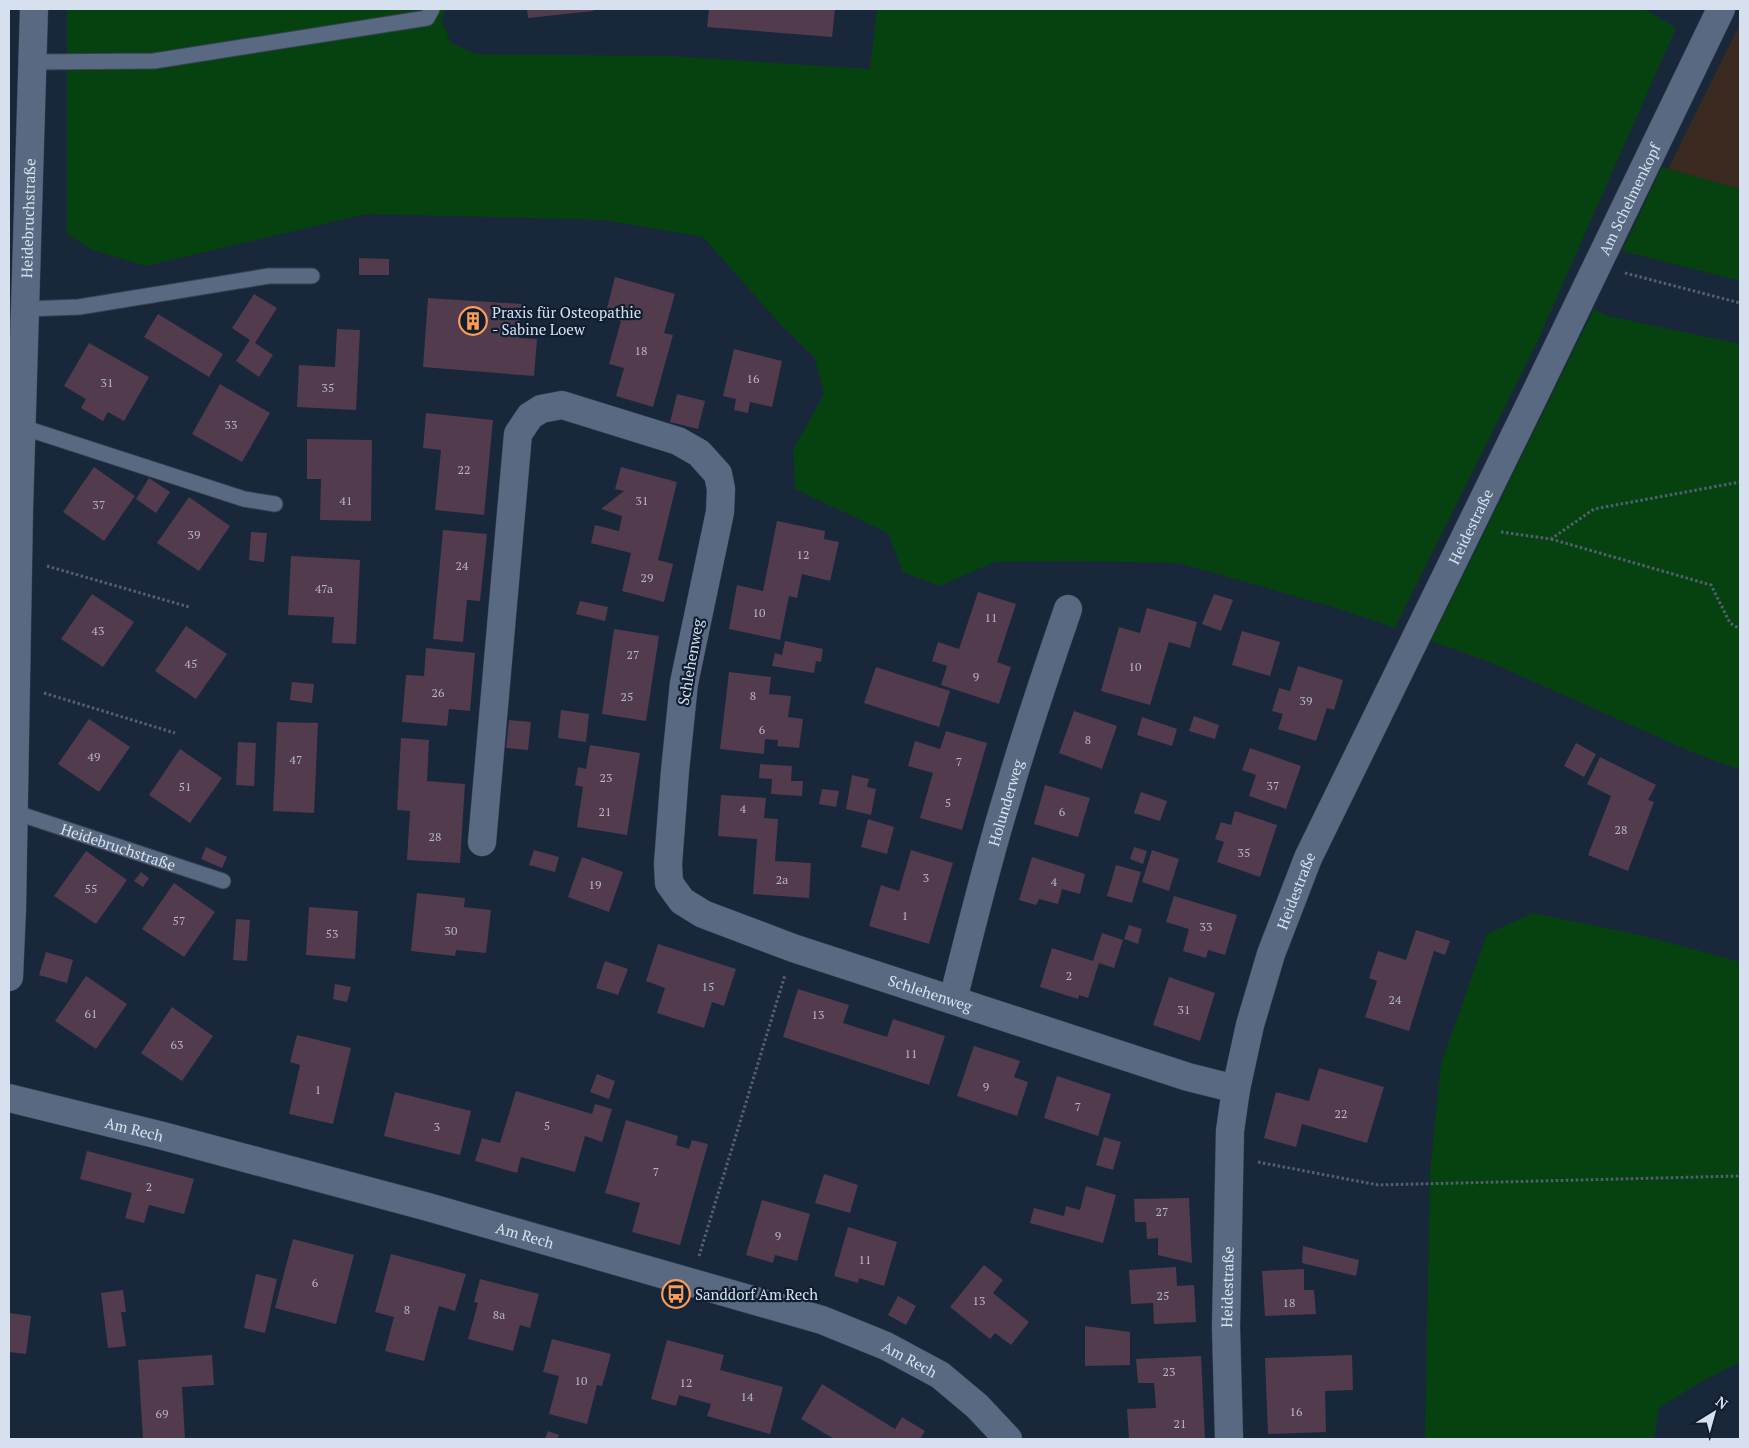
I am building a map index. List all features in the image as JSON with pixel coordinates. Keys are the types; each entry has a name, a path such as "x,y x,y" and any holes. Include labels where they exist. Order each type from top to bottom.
{"street":[{"name":"Heidebruchstraße","path":"9,977 12,909 18,558 14,510 22,427 25,309 20,117 33,62 34,9"},
{"name":"Am Schelmenkopf","path":"1538,390 1721,9"},
{"name":"Heidestraße","path":"1229,1439 1226,1327 1230,1131 1236,1089 1250,1025 1271,954 1308,858 1538,390"},
{"name":"Schlehenweg","path":"482,842 518,434 530,416 541,409 562,405 678,442 700,453 718,474 721,489 720,512 684,683 672,808 668,864 669,883 682,901 703,914 793,948 1188,1077 1236,1089"},
{"name":"Holunderweg","path":"953,1000 980,890 1007,794 1068,609"},
{"name":"Am Rech","path":"9,1098 315,1176 822,1320 886,1346 940,1375 976,1406 1008,1439"}],"lane":[{"path":"33,62 154,61 427,18 432,9"},
{"path":"25,309 79,306 269,276 312,276"},
{"path":"22,427 244,499 274,504"},
{"name":"Heidebruchstraße","path":"14,812 223,881"}],"path":[{"path":"1598,266 1740,303"},
{"path":"1551,539 1594,509 1740,482"},
{"path":"1470,527 1551,539 1711,586 1730,623 1740,629"},
{"path":"18,558 188,606"},
{"path":"16,684 175,733"},
{"path":"692,1282 793,948"},
{"path":"1229,1156 1378,1185 1740,1176"}],"shaded area":[{"path":"1740,24 1740,189 1668,169"}],"green space":[{"path":"67,9 446,9 441,20 451,43 476,54 670,56 870,69 877,9 1644,9 1676,28 1538,340 1395,628 1340,609 1179,563 995,562 939,586 903,572 888,533 795,489 793,450 824,394 815,358 783,327 703,237 604,220 367,214 146,266 90,249 67,234"},
{"path":"1662,167 1740,189 1740,281 1622,251"},
{"path":"1594,309 1608,316 1740,344 1740,770 1694,753 1487,661 1431,641"},
{"path":"1533,913 1645,936 1740,962 1740,1362 1697,1384 1659,1408 1654,1439 1425,1439 1430,1173 1441,1064 1487,934"}],"building":[{"path":"527,9 593,9 593,11 528,18"},
{"path":"709,9 835,9 832,37 707,27"},
{"path":"359,258 389,259 389,275 359,275"},
{"path":"615,277 675,294 664,333 673,335 653,407 616,396 624,368 609,364 621,321 605,316"},
{"path":"254,294 277,308 255,343 273,355 259,377 236,361 250,340 232,328"},
{"name":"Praxis für Osteopathie - Sabine Loew","path":"428,298 522,304 519,338 537,339 534,376 423,367"},
{"path":"158,314 223,354 209,377 144,337"},
{"path":"337,329 360,330 356,410 297,407 299,365 335,367"},
{"path":"89,343 149,377 124,421 108,412 103,421 81,408 86,399 64,386"},
{"path":"734,349 782,361 772,407 750,402 748,413 734,410 736,399 723,396"},
{"path":"220,384 270,413 242,462 192,434"},
{"path":"677,394 705,401 698,429 670,422"},
{"path":"426,413 493,420 484,515 435,510 441,450 423,448"},
{"path":"307,439 372,440 371,521 320,520 321,479 307,479"},
{"path":"94,467 135,496 104,541 63,512"},
{"path":"621,467 677,482 658,560 673,564 664,602 622,591 631,553 591,543 595,525 619,531 622,516 601,509 624,491 615,489"},
{"path":"149,478 170,492 156,513 136,499"},
{"path":"189,497 230,526 199,571 157,543"},
{"path":"777,521 825,531 824,539 839,542 830,581 802,574 797,598 789,596 780,640 729,629 737,585 763,591"},
{"path":"443,530 487,534 480,601 467,600 463,642 433,639"},
{"path":"251,532 267,533 264,562 249,560"},
{"path":"291,556 360,560 356,644 332,643 334,617 288,615"},
{"path":"978,592 1016,604 997,662 1011,667 999,704 941,685 947,666 932,661 938,642 959,649"},
{"path":"92,594 134,622 103,667 61,639"},
{"path":"1214,594 1233,600 1221,631 1202,624"},
{"path":"580,601 608,607 605,621 576,614"},
{"path":"1147,608 1197,622 1190,648 1169,642 1150,705 1101,691 1119,627 1140,633"},
{"path":"186,626 227,654 196,699 155,671"},
{"path":"614,629 659,636 646,721 602,714"},
{"path":"1242,631 1280,642 1270,676 1232,665"},
{"path":"785,641 823,649 821,662 816,661 814,673 772,666 775,653 782,655"},
{"path":"426,648 475,653 470,711 449,709 447,726 402,722 406,675 424,676"},
{"path":"1298,666 1343,680 1334,710 1327,708 1316,741 1278,729 1283,714 1272,711 1279,688 1290,691"},
{"path":"876,667 950,691 939,727 864,703"},
{"path":"729,672 771,677 769,694 791,696 788,717 803,719 799,748 777,746 778,740 765,739 764,754 720,749"},
{"path":"292,682 314,684 312,703 290,700"},
{"path":"561,710 589,714 586,742 558,738"},
{"path":"1074,711 1117,726 1102,769 1059,753"},
{"path":"1194,716 1219,725 1215,739 1189,731"},
{"path":"1142,717 1177,729 1172,746 1137,735"},
{"path":"89,719 130,747 99,792 58,764"},
{"path":"509,720 531,722 528,750 506,748"},
{"path":"277,722 318,723 314,813 273,811"},
{"path":"946,731 987,743 962,830 920,818 933,773 908,766 915,741 940,749"},
{"path":"401,738 429,740 427,781 465,784 460,863 407,860 410,811 397,810"},
{"path":"238,742 256,743 254,786 236,785"},
{"path":"1576,743 1596,754 1584,777 1564,766"},
{"path":"590,745 640,753 627,835 577,827 583,787 575,785 578,767 586,769"},
{"path":"1250,748 1301,766 1286,809 1249,796 1256,775 1242,770"},
{"path":"180,749 222,778 190,823 149,795"},
{"path":"1600,757 1656,785 1648,800 1654,802 1628,871 1588,855 1611,796 1587,784"},
{"path":"760,764 792,766 791,781 803,781 802,796 771,794 772,779 759,778"},
{"path":"852,775 869,779 867,787 876,789 871,815 846,809"},
{"path":"1045,785 1090,798 1078,837 1034,824"},
{"path":"822,789 839,791 836,807 819,804"},
{"path":"1141,792 1167,801 1160,821 1134,813"},
{"path":"721,795 766,798 764,818 778,819 775,861 811,863 809,898 753,894 757,839 718,836"},
{"path":"1235,811 1277,825 1260,877 1217,862 1224,842 1215,839 1221,822 1231,825"},
{"path":"868,819 894,827 887,854 861,847"},
{"path":"206,847 227,857 222,868 201,859"},
{"path":"1134,847 1147,851 1143,864 1130,859"},
{"path":"534,850 559,857 555,872 529,865"},
{"path":"911,850 953,863 929,944 869,926 881,885 899,891"},
{"path":"1152,850 1179,859 1169,891 1142,882"},
{"path":"86,851 127,880 96,924 54,896"},
{"path":"582,857 623,872 609,912 568,897"},
{"path":"1032,857 1085,874 1080,894 1062,889 1058,904 1039,899 1036,905 1019,900"},
{"path":"1116,865 1141,872 1132,903 1107,896"},
{"path":"141,872 149,878 143,887 134,881"},
{"path":"174,883 215,912 184,957 142,929"},
{"path":"417,893 465,898 464,907 491,910 486,953 456,950 455,956 411,951"},
{"path":"1174,896 1237,915 1225,955 1208,950 1206,958 1183,951 1189,929 1166,922"},
{"path":"309,907 358,911 355,959 306,955"},
{"path":"236,919 250,920 247,961 233,960"},
{"path":"1129,925 1142,929 1138,944 1124,939"},
{"path":"1416,930 1450,941 1445,955 1434,951 1409,1031 1365,1017 1377,981 1369,978 1378,951 1406,960"},
{"path":"1102,933 1123,940 1114,968 1099,963 1088,998 1079,995 1078,999 1040,987 1052,948 1093,961"},
{"path":"658,944 736,969 724,1006 712,1002 704,1028 657,1013 665,988 646,981"},
{"path":"46,952 73,960 67,983 39,975"},
{"path":"605,961 628,969 618,995 596,988"},
{"path":"86,976 127,1004 96,1049 55,1021"},
{"path":"1169,977 1215,993 1200,1041 1153,1025"},
{"path":"335,984 351,987 347,1002 333,999"},
{"path":"798,989 849,1005 843,1023 887,1037 893,1019 945,1036 929,1085 783,1037"},
{"path":"172,1007 213,1036 182,1081 141,1053"},
{"path":"297,1035 351,1048 333,1124 289,1114 300,1065 290,1062"},
{"path":"974,1046 1020,1061 1014,1077 1028,1082 1017,1116 957,1096"},
{"path":"1319,1068 1384,1087 1367,1143 1302,1124 1296,1147 1264,1138 1276,1092 1309,1101"},
{"path":"597,1074 615,1081 609,1099 590,1092"},
{"path":"1057,1076 1111,1094 1098,1136 1044,1118"},
{"path":"516,1091 592,1114 595,1104 612,1109 602,1142 585,1136 575,1172 521,1157 517,1173 475,1161 482,1138 500,1143"},
{"path":"395,1092 471,1111 460,1155 384,1136"},
{"path":"626,1120 678,1136 676,1145 689,1149 692,1140 708,1144 680,1245 632,1232 640,1203 605,1193"},
{"path":"1104,1137 1121,1142 1113,1170 1096,1165"},
{"path":"87,1151 194,1179 184,1214 149,1205 144,1223 125,1218 132,1193 80,1179"},
{"path":"824,1174 858,1185 850,1213 815,1203"},
{"path":"1086,1186 1116,1195 1103,1243 1030,1223 1034,1208 1064,1216 1066,1206 1080,1210"},
{"path":"1189,1198 1192,1263 1158,1255 1158,1238 1147,1239 1146,1222 1135,1222 1134,1199"},
{"path":"762,1200 810,1214 797,1261 775,1255 773,1263 746,1255"},
{"path":"848,1227 897,1242 884,1286 859,1278 858,1283 834,1276"},
{"path":"293,1239 354,1255 336,1324 275,1308"},
{"path":"1303,1246 1359,1260 1356,1276 1302,1263"},
{"path":"391,1254 466,1274 455,1311 439,1306 424,1361 385,1351 394,1317 375,1312"},
{"path":"984,1265 1003,1280 993,1293 1029,1322 1011,1345 995,1333 990,1339 950,1307"},
{"path":"1176,1267 1177,1286 1194,1285 1196,1322 1154,1324 1153,1303 1131,1304 1129,1270"},
{"path":"1304,1269 1304,1290 1314,1290 1316,1314 1265,1316 1262,1271"},
{"path":"256,1274 277,1279 265,1333 244,1328"},
{"path":"480,1279 539,1294 530,1328 520,1325 513,1351 468,1339 478,1303 474,1302"},
{"path":"123,1290 126,1312 121,1312 126,1346 108,1348 101,1293"},
{"path":"898,1296 916,1306 906,1325 888,1315"},
{"path":"9,1313 31,1316 26,1354 9,1352"},
{"path":"1085,1326 1130,1332 1130,1365 1085,1366"},
{"path":"552,1339 611,1354 602,1386 597,1385 587,1424 549,1414 559,1376 543,1372"},
{"path":"667,1340 724,1355 720,1370 783,1387 770,1434 707,1416 711,1404 679,1395 676,1406 651,1399"},
{"path":"212,1355 214,1385 182,1387 185,1439 143,1439 138,1360"},
{"path":"1352,1355 1353,1390 1325,1391 1326,1432 1268,1434 1265,1358"},
{"path":"1201,1356 1205,1439 1129,1439 1127,1409 1156,1408 1154,1383 1138,1383 1136,1359"},
{"path":"822,1384 895,1429 902,1417 925,1431 920,1439 834,1439 801,1419"},
{"path":"548,1431 559,1435 557,1439 545,1439"}],"place":[{"name":"Praxis für Osteopathie - Sabine Loew","path":"473,321"},
{"name":"Sanddorf Am Rech","path":"676,1294"}]}
